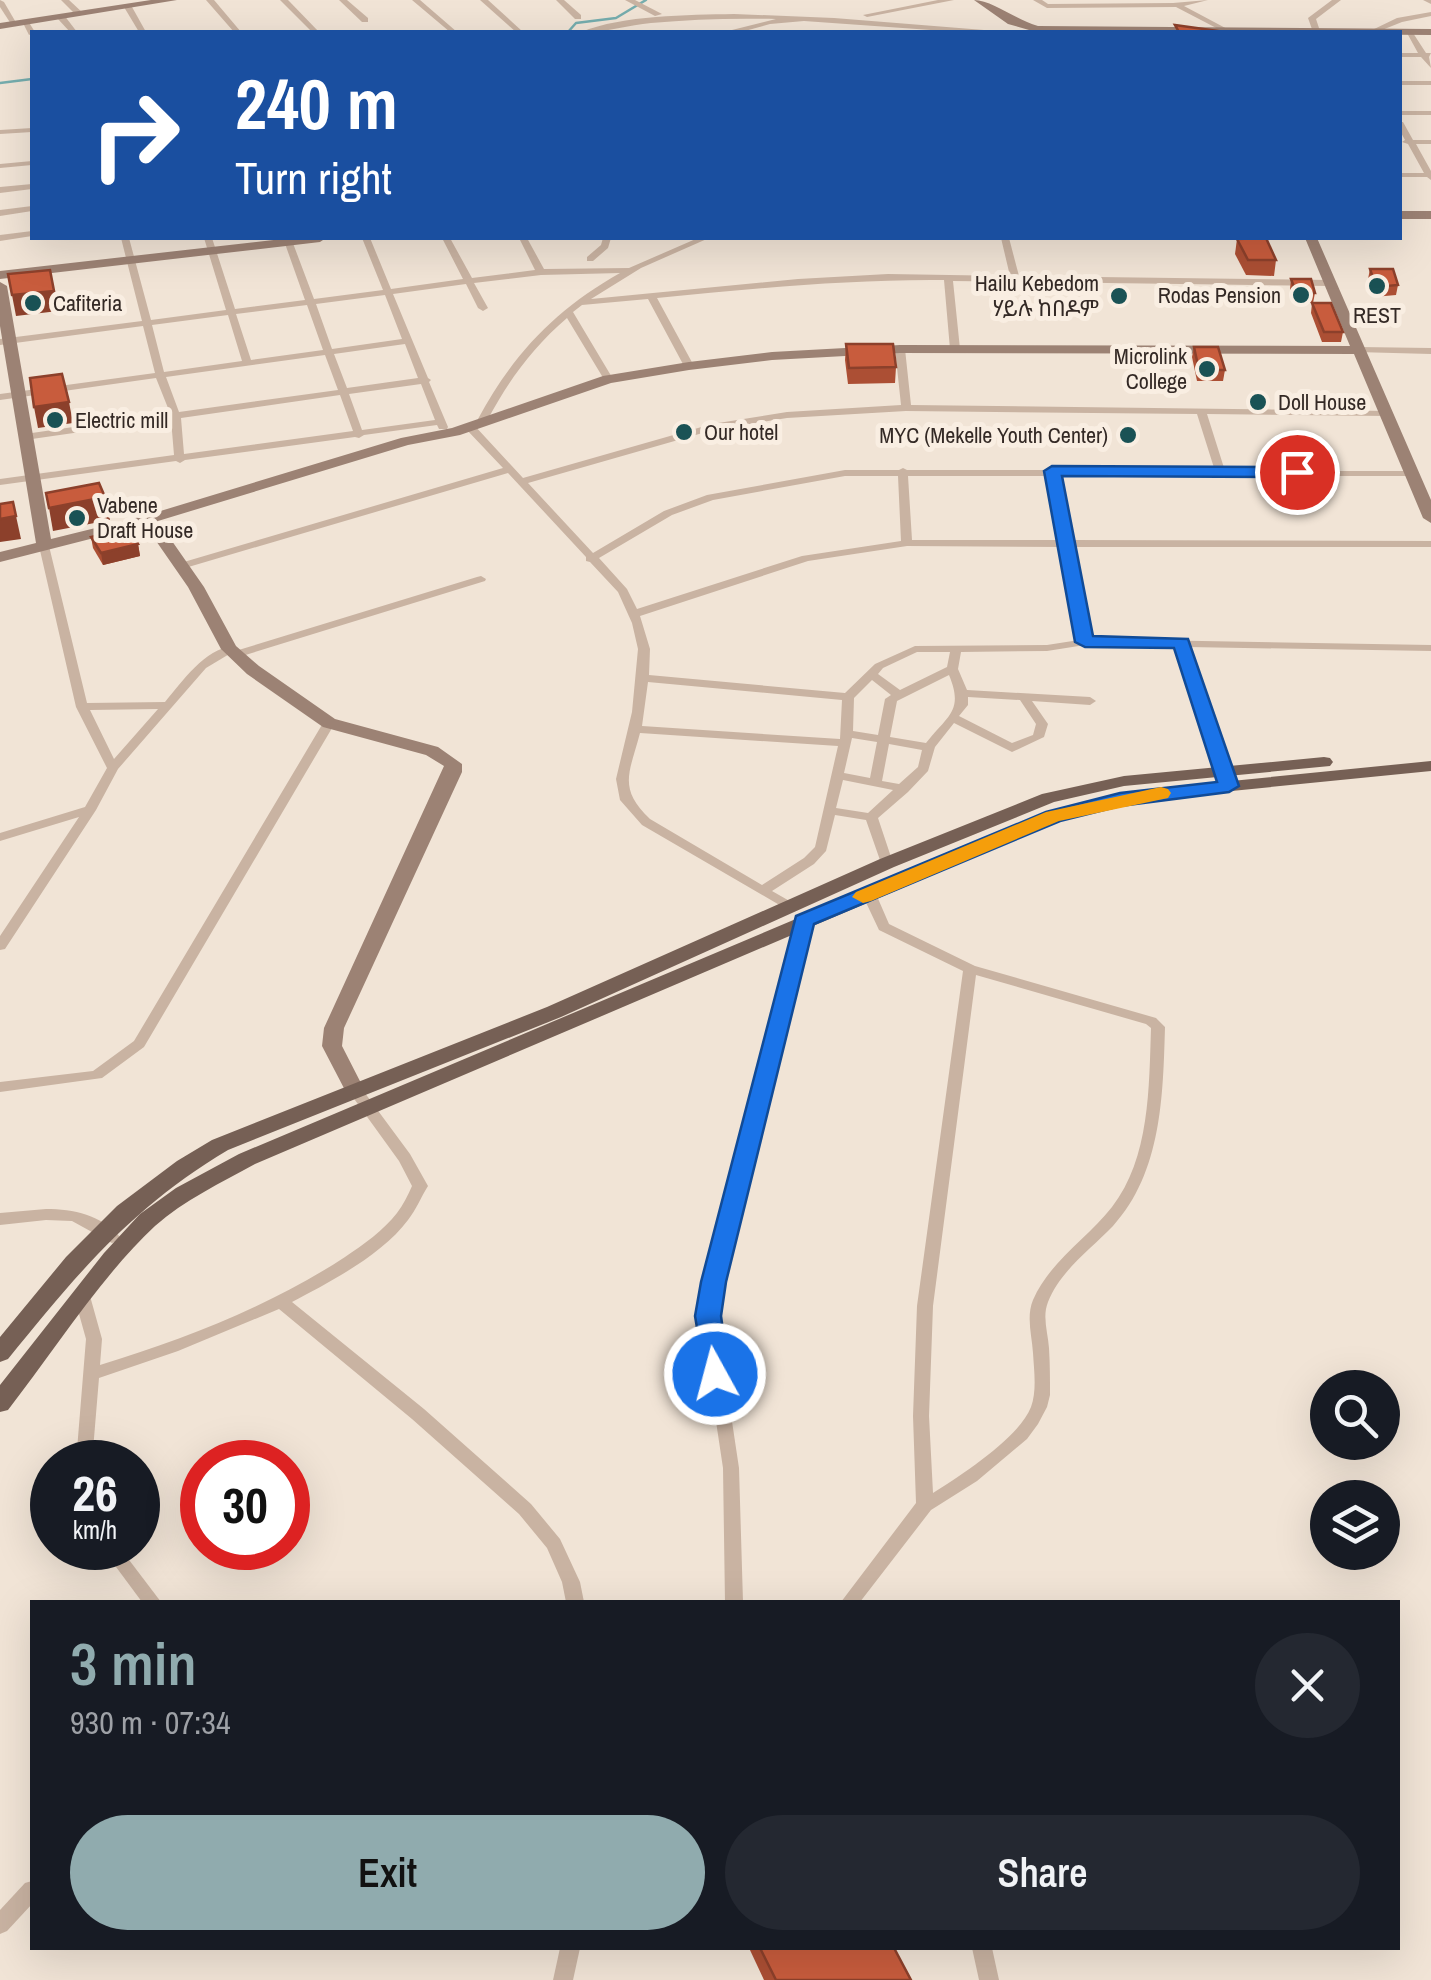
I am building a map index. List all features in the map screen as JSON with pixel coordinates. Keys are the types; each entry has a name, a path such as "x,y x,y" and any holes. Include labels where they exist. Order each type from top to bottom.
{"main road":[{"path":"796,913 869,894 1030,825 1078,809 1225,778 1431,753"},
{"path":"7,1392 122,1247 148,1220 215,1175 796,913 887,863 1048,798 1100,785 1431,766"},
{"path":"0,1352 102,1229 130,1204 197,1158 354,1089 560,1019"}],"street":[{"path":"65,0 80,14"},
{"path":"0,26 24,27 61,17 172,0"},
{"path":"210,0 236,30"},
{"path":"284,0 314,30"},
{"path":"343,0 365,20"},
{"path":"416,0 452,30"},
{"path":"484,0 518,30"},
{"path":"560,0 578,17"},
{"path":"882,0 908,26"},
{"path":"742,30 768,22 898,12 950,0"},
{"path":"976,0 1033,30"},
{"path":"1037,0 1047,6 1204,0"},
{"path":"1116,6 1143,0"},
{"path":"1166,0 1223,30"},
{"path":"1315,30 1312,18 1338,0"},
{"path":"631,1 658,14"},
{"path":"0,2 24,27"},
{"path":"136,4 142,30"},
{"path":"598,30 658,14 759,8 959,30"},
{"path":"1379,30 1431,14"},
{"path":"61,17 72,30"},
{"path":"1402,32 1431,33"},
{"path":"1405,35 1431,33"},
{"path":"1405,35 1427,55 1431,66"},
{"path":"1402,54 1427,55"},
{"path":"1402,83 1431,83"},
{"path":"1402,113 1431,113"},
{"path":"0,132 30,130"},
{"path":"1405,142 1431,142"},
{"path":"1405,142 1430,176"},
{"path":"0,166 30,163"},
{"path":"1402,174 1430,176"},
{"path":"0,190 30,186"},
{"path":"0,213 30,209"},
{"path":"1402,217 1431,217"},
{"path":"0,238 30,234"},
{"path":"126,240 160,375 176,417 180,460"},
{"path":"0,275 132,261 210,244 288,240 359,434"},
{"path":"367,240 443,428"},
{"path":"447,240 483,308"},
{"path":"524,240 542,272"},
{"path":"590,259 606,240"},
{"path":"477,423 501,388 573,307 628,270 700,240"},
{"path":"1006,240 1015,278"},
{"path":"1312,240 1431,518"},
{"path":"210,244 247,363"},
{"path":"5,341 542,272 628,270"},
{"path":"948,278 955,349"},
{"path":"573,307 798,282 1015,278 1330,283"},
{"path":"0,286 8,396 25,437 44,546 82,707 112,768"},
{"path":"651,296 689,366"},
{"path":"573,307 608,379"},
{"path":"8,396 409,340"},
{"path":"900,349 906,408"},
{"path":"0,482 359,434 477,423 608,379 772,356 900,349 1431,350"},
{"path":"25,437 426,380"},
{"path":"522,480 712,427 787,415 906,408 1386,413"},
{"path":"1201,410 1220,471"},
{"path":"477,423 511,469 590,559 623,590 634,614 643,638 636,729 624,762 622,790 630,808 796,913 708,1316 731,1468 734,1600"},
{"path":"0,558 149,518 443,428"},
{"path":"181,566 511,469"},
{"path":"590,559 668,513 711,498 811,477 903,470 1412,474"},
{"path":"903,470 907,543"},
{"path":"1052,471 1085,642"},
{"path":"90,1374 253,1317 370,1249 415,1204 420,1186 406,1158 354,1089 332,1046 334,1028 453,772 448,759 432,751 329,723 232,652 149,518"},
{"path":"634,614 806,558 907,543 1431,544"},
{"path":"0,946 90,810 112,768 202,666 232,652 481,579"},
{"path":"762,891 809,861 821,848 846,738 848,698 870,674 915,650 1047,648 1085,642 1431,648"},
{"path":"1181,643 1225,778"},
{"path":"828,810 870,817 924,768 929,746 962,705 962,693 952,669 956,650"},
{"path":"875,784 889,706 897,694 952,669"},
{"path":"870,674 897,694"},
{"path":"641,678 848,698"},
{"path":"962,693 1090,701"},
{"path":"953,718 1012,748 1022,746 1038,737 1042,724 1025,699"},
{"path":"82,707 168,706"},
{"path":"0,1087 97,1074 139,1044 329,723"},
{"path":"636,729 846,738 929,746"},
{"path":"837,775 904,788"},
{"path":"0,836 90,810"},
{"path":"870,817 887,863"},
{"path":"852,1600 925,1505 958,1489 1015,1437 1040,1406 1042,1336 1037,1307 1052,1278 1118,1210 1132,1186 1155,1106 1158,1027 1150,1020 970,969 884,927 869,894"},
{"path":"925,1505 924,1306 970,969"},
{"path":"0,1219 83,1216 122,1247"},
{"path":"82,1296 94,1339 86,1440"},
{"path":"280,1301 418,1414 525,1509 554,1544 572,1582 575,1600"},
{"path":"127,1570 150,1600"},
{"path":"0,1924 30,1892"},
{"path":"563,1980 570,1950"},
{"path":"982,1950 989,1980"}],"building":[{"path":"1175,25 1211,30 1178,30"},
{"path":"1238,240 1267,240 1276,260 1248,260"},
{"path":"1370,269 1393,269 1398,285 1376,287"},
{"path":"50,270 54,291 12,295 8,274"},
{"path":"1291,279 1311,279 1315,293 1296,292"},
{"path":"1312,303 1331,303 1343,332 1324,332"},
{"path":"846,344 893,344 896,367 849,368"},
{"path":"1194,347 1218,347 1225,370 1199,370"},
{"path":"62,374 69,402 34,407 30,378"},
{"path":"99,483 105,497 49,508 46,493"},
{"path":"13,502 16,516 0,519 0,504"},
{"path":"127,528 138,544 101,553 91,537"},
{"path":"761,1950 895,1950 911,1980 776,1980"}],"waterway":[{"path":"570,30 576,23 616,18 646,0"},
{"path":"0,83 30,79"}],"slow traffic":[{"path":"863,897 1053,816 1161,793"}],"place":[{"name":"REST","path":"1377,286"},
{"name":"Rodas Pension","path":"1301,295"},
{"name":"Hailu Kebedom ሃይሉ ከበዶም","path":"1119,296"},
{"name":"Cafiteria","path":"33,303"},
{"name":"Microlink College","path":"1207,369"},
{"name":"Doll House","path":"1258,402"},
{"name":"Electric mill","path":"55,420"},
{"name":"Our hotel","path":"684,432"},
{"name":"MYC (Mekelle Youth Center)","path":"1128,435"},
{"name":"Vabene Draft House","path":"77,518"}],"route":[{"path":"715,1374 708,1316 714,1282 804,920 1053,816 1151,794 1229,786 1181,643 1085,642 1052,471 1297,472"}]}
